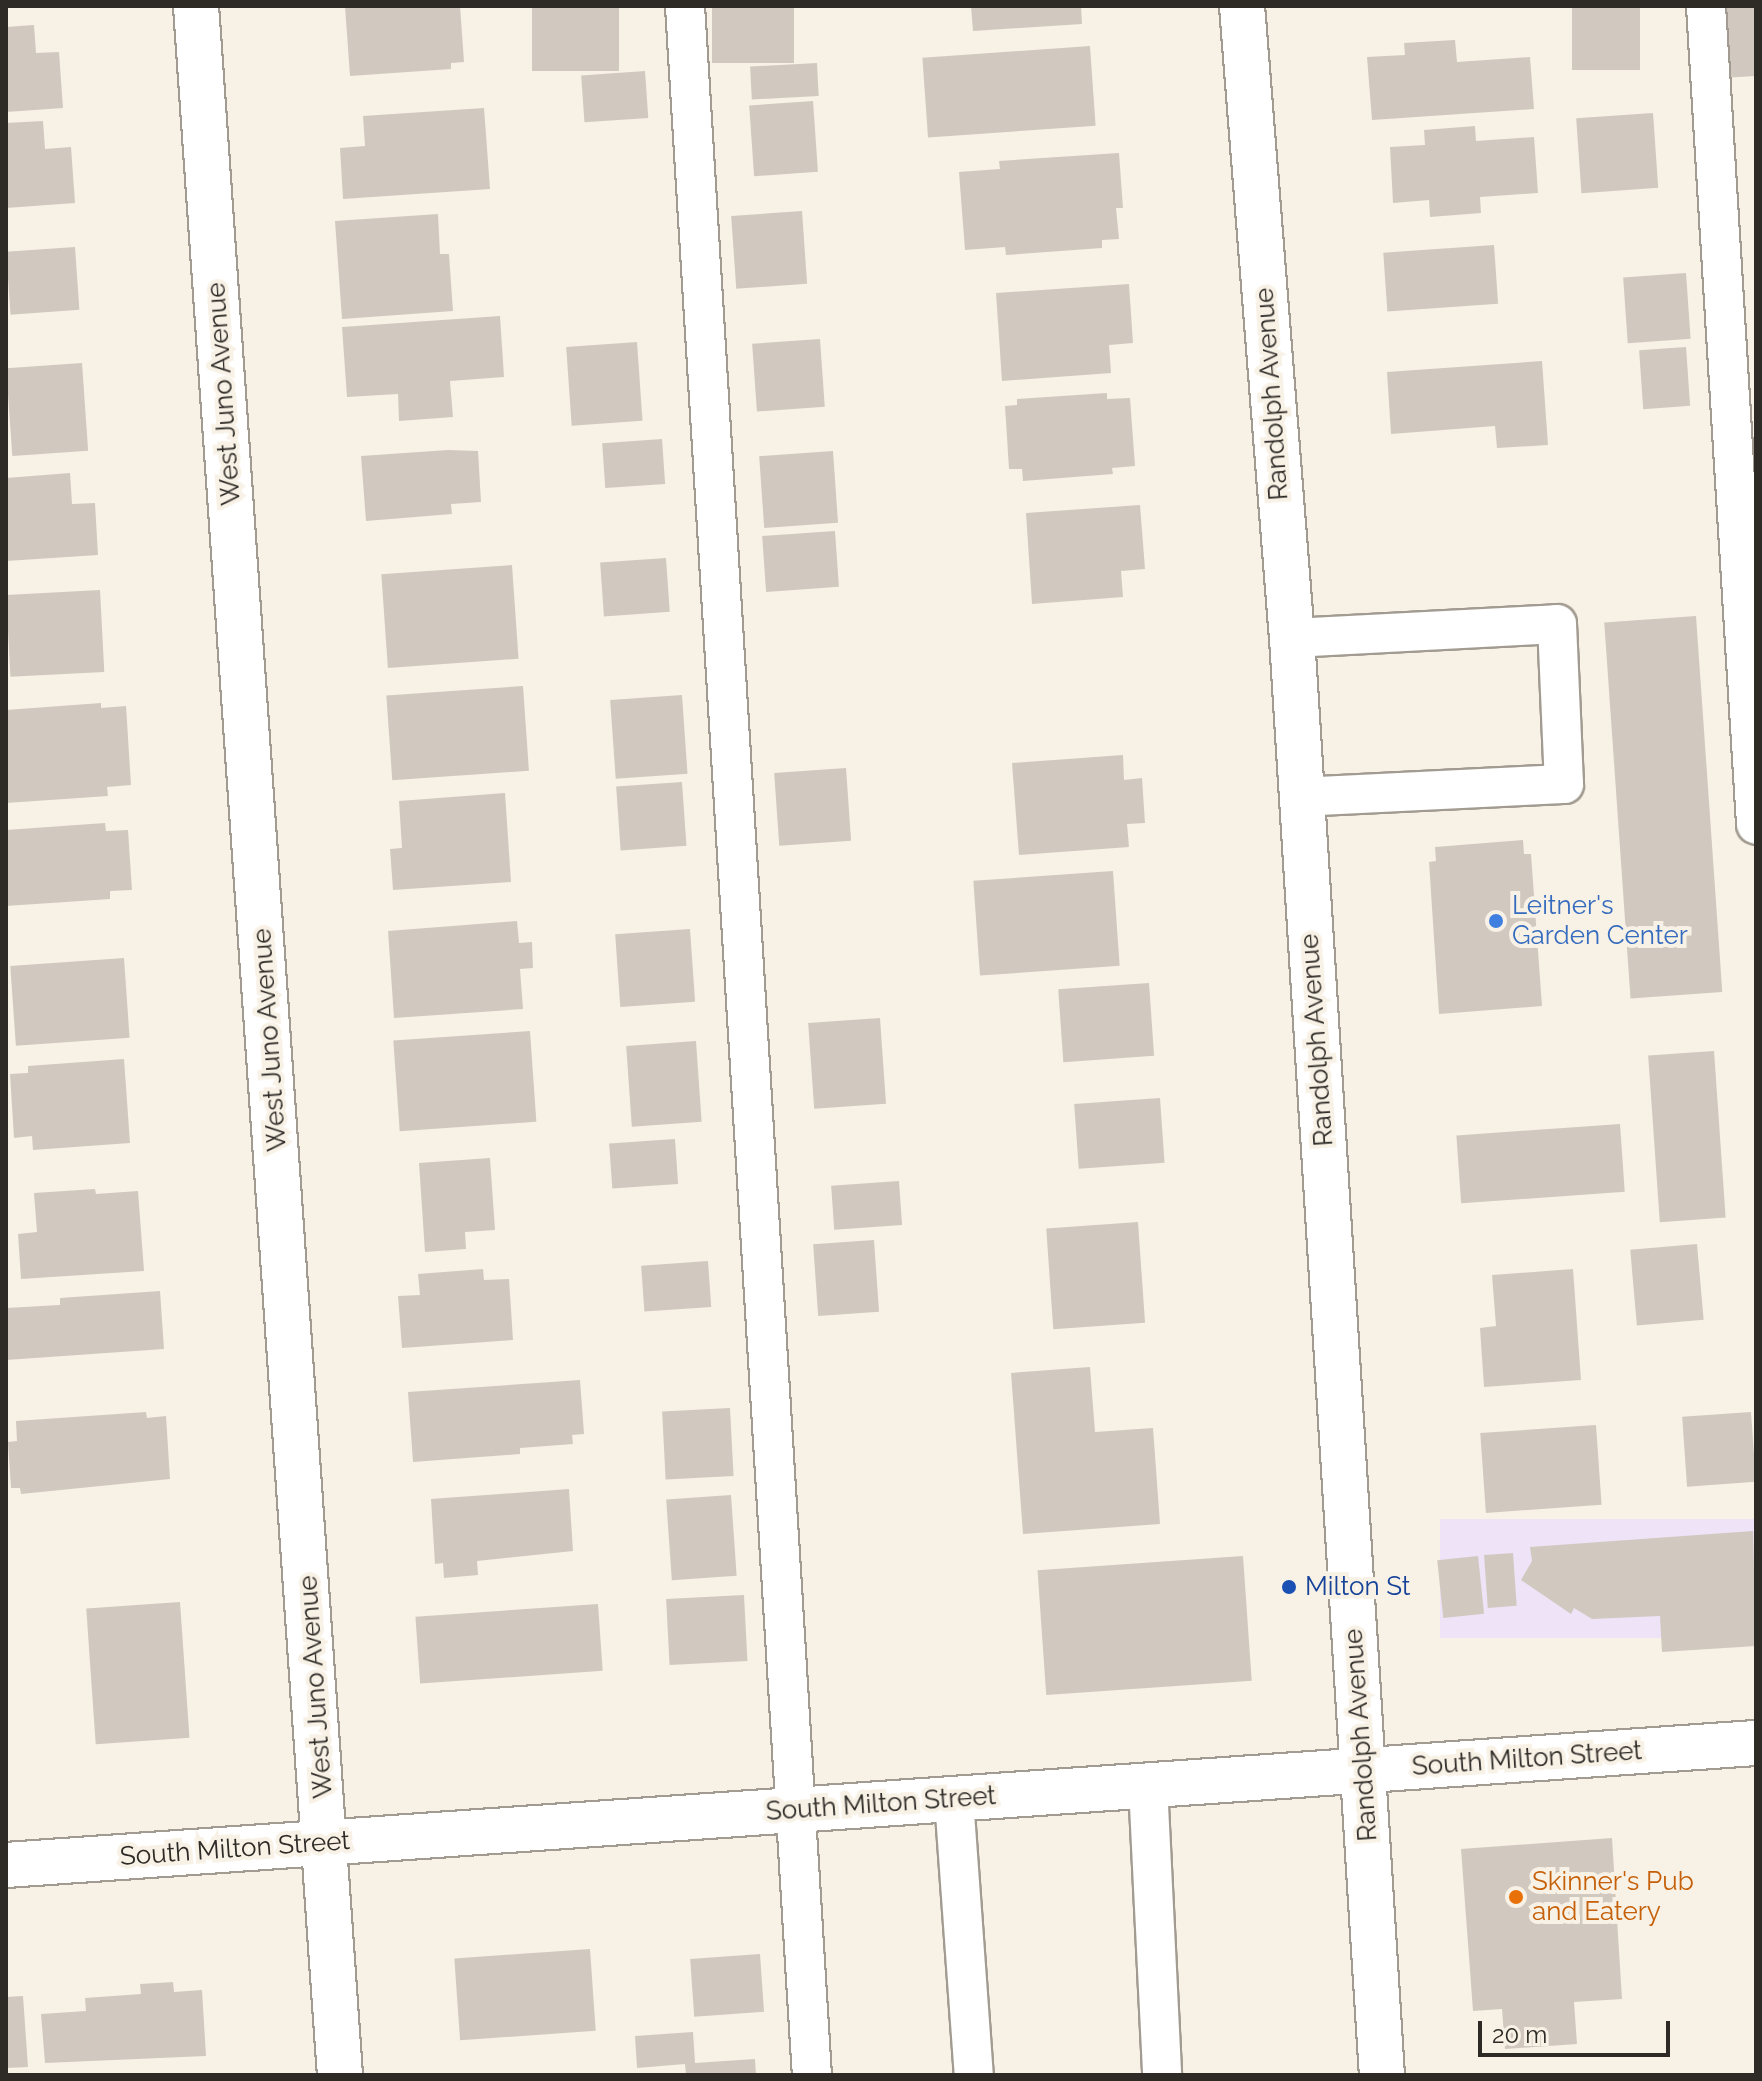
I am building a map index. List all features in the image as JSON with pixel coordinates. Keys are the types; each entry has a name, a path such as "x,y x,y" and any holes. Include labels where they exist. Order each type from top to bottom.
{"street":[{"name":"West Juno Avenue","path":"196,6 327,1843 340,2075"},
{"name":"Randolph Avenue","path":"1242,6 1292,638 1382,2075"},
{"name":"South Milton Street","path":"6,1865 1756,1743"}],"lane":[{"path":"685,6 812,2075"},
{"path":"1706,6 1756,824"},
{"path":"1292,638 1557,624 1564,784 1302,797"},
{"path":"1148,1785 1162,2075"},
{"path":"954,1799 974,2075"}],"shaded area":[{"path":"1440,1519 1756,1519 1756,1638 1440,1638"}],"building":[{"path":"345,6 460,6 464,62 451,63 451,69 350,76"},
{"path":"532,6 619,6 619,71 532,71"},
{"path":"712,6 794,6 794,63 712,63"},
{"path":"971,6 1081,6 1082,24 973,31"},
{"path":"1572,6 1640,6 1640,70 1572,70"},
{"path":"1716,6 1756,6 1756,76 1721,78"},
{"path":"34,25 36,53 59,52 63,108 6,112 6,27"},
{"path":"1455,40 1457,62 1530,57 1534,109 1372,120 1367,57 1405,55 1404,43"},
{"path":"1090,46 1096,126 928,138 922,58"},
{"path":"817,63 819,96 752,99 750,67"},
{"path":"645,71 648,118 584,122 581,75"},
{"path":"813,101 818,172 754,176 749,105"},
{"path":"484,108 490,189 343,199 340,148 365,146 363,116"},
{"path":"1653,113 1658,188 1581,193 1576,118"},
{"path":"43,121 45,149 71,147 75,203 6,208 6,123"},
{"path":"1475,126 1476,141 1534,137 1538,193 1480,197 1481,213 1430,217 1429,200 1393,203 1390,147 1425,145 1424,130"},
{"path":"1119,153 1123,208 1116,208 1119,239 1102,240 1102,248 1006,255 1005,247 965,250 959,172 1000,169 999,161"},
{"path":"802,211 807,284 736,289 731,216"},
{"path":"438,214 440,254 449,254 453,311 342,319 335,221"},
{"path":"1494,245 1498,304 1387,312 1383,253"},
{"path":"75,247 79,310 11,315 6,252"},
{"path":"1686,273 1691,339 1628,343 1623,277"},
{"path":"1129,284 1133,343 1109,345 1111,373 1002,381 996,293"},
{"path":"500,316 504,377 450,381 453,417 399,421 398,394 347,397 342,327"},
{"path":"820,339 825,407 757,412 752,344"},
{"path":"637,342 643,421 572,426 566,347"},
{"path":"1686,347 1690,406 1643,409 1639,350"},
{"path":"1542,361 1548,445 1497,448 1495,426 1391,434 1387,372"},
{"path":"82,363 88,451 12,456 6,368"},
{"path":"1107,393 1107,399 1130,398 1135,466 1112,468 1113,474 1023,481 1022,469 1009,469 1005,406 1017,405 1017,399"},
{"path":"662,439 665,484 605,488 602,443"},
{"path":"478,451 481,502 451,504 452,514 366,521 361,456"},
{"path":"833,451 838,523 764,528 759,456"},
{"path":"70,473 72,504 95,503 98,555 6,561 6,478"},
{"path":"1140,505 1145,569 1121,571 1123,597 1032,604 1026,513"},
{"path":"835,531 839,587 766,592 762,536"},
{"path":"666,558 670,612 604,616 600,563"},
{"path":"512,565 519,659 388,668 381,574"},
{"path":"100,590 104,672 10,677 6,595"},
{"path":"1696,616 1722,992 1631,998 1604,622"},
{"path":"523,686 529,771 392,780 386,696"},
{"path":"682,695 688,774 616,779 610,700"},
{"path":"101,703 101,708 126,706 131,785 107,787 108,796 6,803 6,710"},
{"path":"1123,755 1124,780 1142,778 1145,823 1127,824 1129,847 1019,855 1012,763"},
{"path":"846,768 851,841 779,846 774,773"},
{"path":"682,782 686,846 621,850 616,787"},
{"path":"505,793 511,882 393,890 390,849 402,848 399,801"},
{"path":"105,823 106,831 128,830 132,890 110,891 110,899 6,906 6,830"},
{"path":"1523,840 1524,854 1531,854 1542,1006 1439,1014 1429,862 1436,861 1435,847"},
{"path":"1113,871 1120,966 980,976 973,881"},
{"path":"517,921 519,943 532,942 533,968 520,969 523,1009 394,1018 388,931"},
{"path":"690,929 695,1002 620,1007 615,934"},
{"path":"124,958 130,1038 16,1046 10,966"},
{"path":"1149,983 1154,1056 1063,1062 1058,989"},
{"path":"880,1018 886,1104 814,1109 808,1023"},
{"path":"530,1031 536,1122 400,1131 393,1041"},
{"path":"696,1041 702,1122 632,1127 626,1046"},
{"path":"1714,1051 1726,1218 1660,1222 1648,1056"},
{"path":"124,1059 130,1143 33,1150 32,1136 14,1138 10,1074 28,1073 28,1066"},
{"path":"1160,1098 1165,1163 1079,1169 1074,1104"},
{"path":"1620,1124 1625,1192 1461,1203 1456,1135"},
{"path":"675,1139 678,1184 612,1188 609,1144"},
{"path":"490,1158 495,1230 465,1232 466,1249 425,1252 419,1163"},
{"path":"899,1181 902,1225 834,1230 831,1186"},
{"path":"95,1189 96,1194 138,1191 144,1271 21,1279 18,1234 37,1232 34,1193"},
{"path":"1138,1222 1145,1323 1053,1329 1046,1228"},
{"path":"874,1240 879,1312 818,1316 813,1244"},
{"path":"1697,1244 1704,1320 1637,1326 1630,1250"},
{"path":"708,1261 711,1307 644,1312 641,1266"},
{"path":"483,1269 484,1280 509,1279 513,1340 402,1348 398,1296 420,1295 418,1274"},
{"path":"1573,1269 1581,1380 1484,1387 1480,1328 1496,1326 1492,1275"},
{"path":"160,1291 164,1349 6,1360 6,1308 60,1305 60,1298"},
{"path":"1090,1367 1095,1432 1153,1428 1160,1524 1023,1534 1011,1373"},
{"path":"580,1380 584,1434 572,1435 573,1444 520,1448 520,1454 413,1462 408,1392"},
{"path":"730,1408 734,1476 666,1479 662,1412"},
{"path":"146,1412 147,1418 166,1416 170,1479 21,1494 20,1488 11,1488 8,1442 17,1441 16,1421"},
{"path":"1751,1412 1756,1482 1687,1487 1682,1417"},
{"path":"1596,1425 1602,1505 1486,1513 1480,1433"},
{"path":"569,1489 573,1551 477,1561 478,1575 444,1578 443,1563 435,1564 431,1499"},
{"path":"731,1495 737,1576 672,1580 666,1500"},
{"path":"1753,1531 1756,1646 1662,1652 1660,1616 1592,1619 1574,1608 1571,1614 1521,1580 1532,1561 1530,1547"},
{"path":"1513,1553 1517,1606 1488,1608 1484,1555"},
{"path":"1243,1556 1252,1681 1046,1695 1038,1570"},
{"path":"1478,1556 1484,1614 1443,1618 1437,1560"},
{"path":"744,1595 747,1661 670,1665 666,1599"},
{"path":"180,1602 189,1738 96,1744 86,1609"},
{"path":"598,1604 603,1671 420,1684 415,1617"},
{"path":"1612,1838 1622,1999 1574,2002 1577,2044 1505,2049 1502,2009 1473,2011 1461,1849"},
{"path":"590,1949 596,2031 460,2040 454,1958"},
{"path":"760,1954 764,2012 694,2017 690,1959"},
{"path":"173,1982 174,1992 202,1990 206,2056 45,2063 41,2014 86,2011 85,1998 141,1994 140,1984"},
{"path":"23,1996 28,2067 6,2068 6,1997"},
{"path":"693,2032 695,2063 755,2059 756,2075 686,2075 685,2064 637,2068 635,2036"}],"place":[{"name":"Leitner's Garden Center","path":"1496,921"},
{"name":"Milton St","path":"1289,1587"},
{"name":"Skinner's Pub and Eatery","path":"1516,1897"}]}
